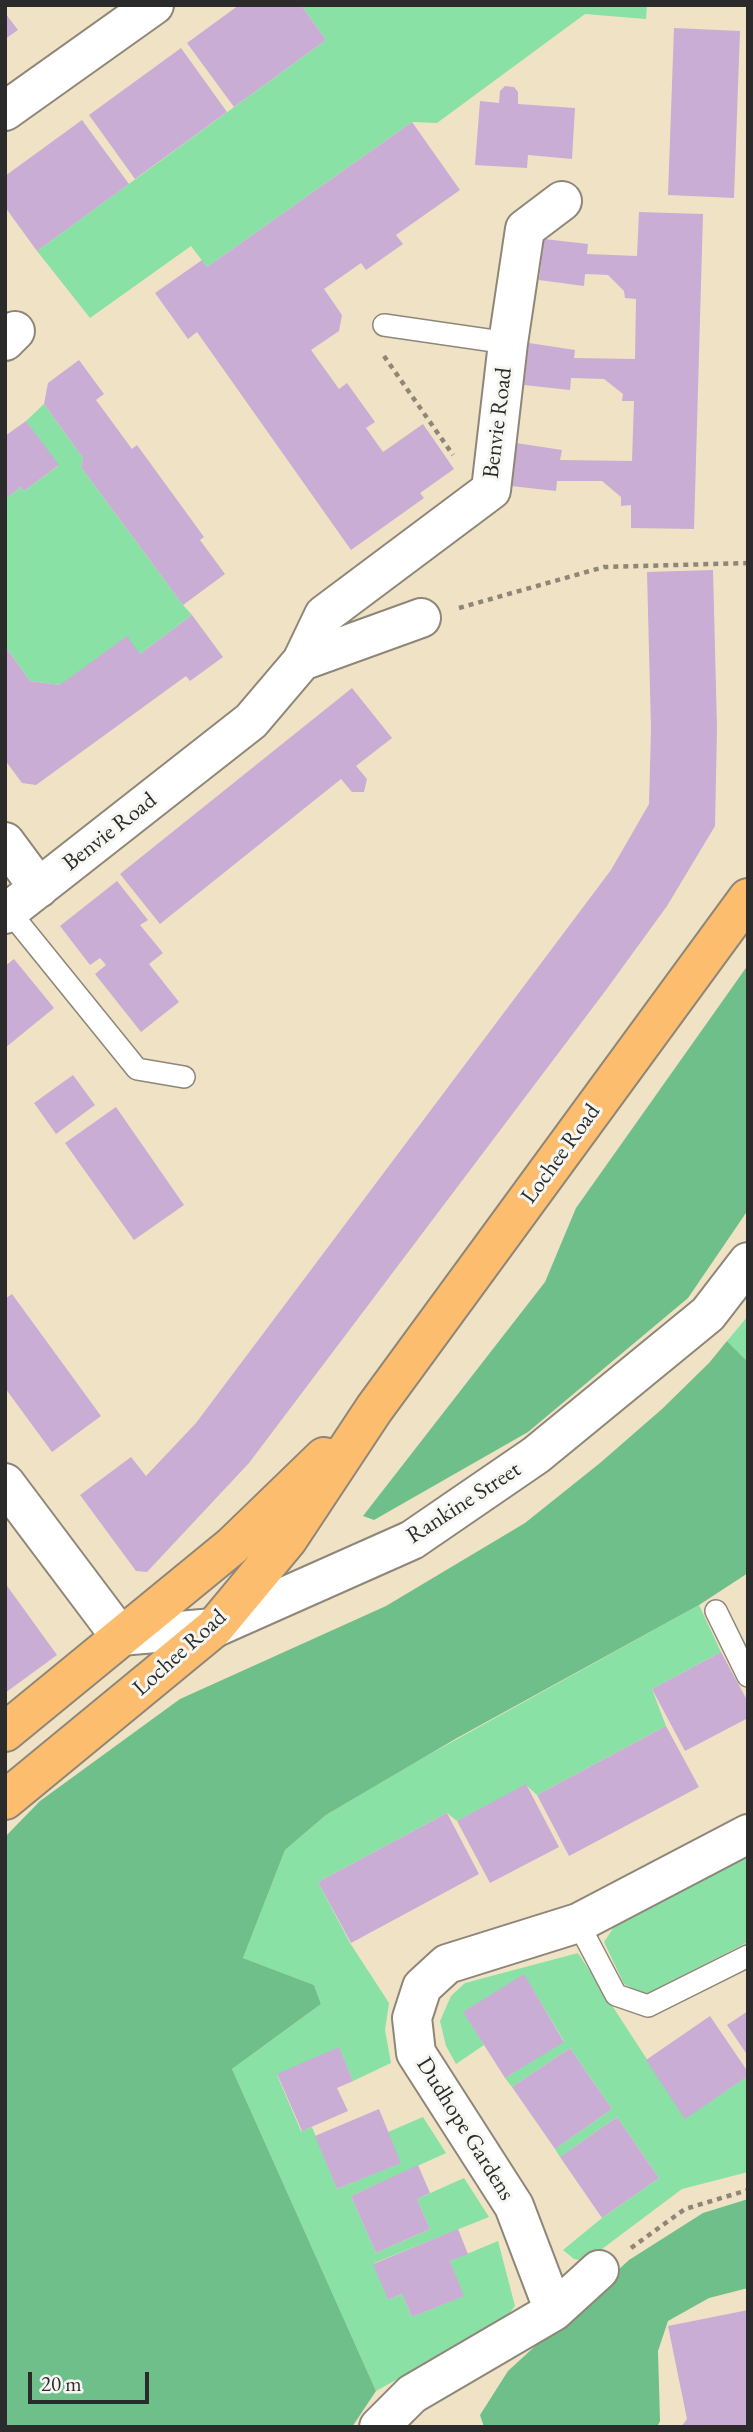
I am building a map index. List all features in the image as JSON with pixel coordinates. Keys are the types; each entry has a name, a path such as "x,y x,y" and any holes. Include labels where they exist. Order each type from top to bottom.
{"main road":[{"name":"Lochee Road","path":"5,1800 214,1628 288,1539 374,1409 748,898"},
{"name":"Lochee Road","path":"5,1732 232,1546 374,1409"}],"street":[{"path":"5,111 153,5"},
{"name":"Benvie Road","path":"7,912 251,721 302,661 324,615 491,491 508,343 525,229 562,201"},
{"name":"Benvie Road","path":"302,661 421,618"},
{"path":"5,842 39,888"},
{"name":"Rankine Street","path":"120,1636 214,1628 412,1540 537,1455 708,1314 748,1262"},
{"path":"5,1483 120,1636"},
{"name":"Dudhope Gardens","path":"554,2311 514,2206 416,2053 412,2018 422,1987 447,1964 578,1923 748,1834"},
{"path":"379,2427 412,2394 554,2311 600,2270"}],"lane":[{"path":"384,325 508,343"},
{"path":"7,912 137,1069 184,1077"},
{"path":"716,1611 748,1676"},
{"path":"578,1923 616,1995 648,2006 748,1956"}],"path":[{"path":"384,325 380,351 472,481 491,491"},
{"path":"421,618 604,567 748,563"},
{"path":"600,2270 685,2209 748,2190"}],"green space":[{"path":"301,5 647,5 646,19 585,14 437,123 412,122 207,267 191,246 90,318 37,251 326,40"},
{"path":"44,404 83,458 81,467 192,615 140,654 60,685 30,681 5,646 5,499 21,487 24,491 58,466 26,421"},
{"path":"748,965 748,1210 688,1298 528,1432 374,1520 363,1516 545,1282 576,1208"},
{"path":"748,1316 748,1362 727,1341"},
{"path":"727,1341 748,1362 748,1573 699,1605 457,1738 326,1815 285,1850 243,1958 314,1985 321,2004 232,2069 376,2391 352,2427 5,2427 5,1837 40,1801 180,1699 386,1606 525,1523 662,1409 709,1363"},
{"path":"699,1605 721,1652 652,1689 666,1726 537,1795 526,1785 457,1821 447,1813 318,1882 350,1943 389,2003 385,2030 391,2063 353,2081 339,2048 277,2075 301,2131 312,2127 337,2189 400,2163 388,2132 423,2117 446,2153 351,2196 376,2253 430,2229 417,2199 464,2178 489,2217 374,2263 388,2300 402,2294 412,2317 463,2296 450,2261 498,2241 515,2306 504,2320 376,2391 232,2069 321,2004 314,1985 243,1958 285,1850 326,1815"},
{"path":"748,1849 748,1942 645,1995 624,1984 604,1942 616,1924"},
{"path":"578,1953 685,2118 748,2076 748,2172 682,2189 586,2261 574,2259 563,2250 602,2218 659,2178 617,2117 560,2157 555,2149 612,2109 570,2048 512,2087 505,2078 564,2041 524,1975 464,2012 484,2045 456,2064 446,2046 440,2021 451,1996 465,1983"},
{"path":"748,2199 748,2288 709,2298 668,2321 658,2351 660,2421 657,2427 484,2427 480,2415 508,2371 629,2260 703,2213"}],"building":[{"path":"239,5 301,5 326,40 234,107 187,43"},
{"path":"5,13 18,30 5,39"},
{"path":"674,28 740,31 734,198 668,195"},
{"path":"181,48 227,112 135,179 89,115"},
{"path":"505,86 514,87 518,92 518,104 575,108 572,159 528,155 527,168 475,165 480,101 499,103 500,91"},
{"path":"82,120 129,184 37,251 5,207 5,176"},
{"path":"412,122 460,190 396,235 403,244 366,270 361,263 324,289 342,315 339,331 311,350 339,389 347,383 375,422 366,428 383,452 423,424 454,469 420,493 424,498 351,550 197,332 188,339 155,293 202,260 207,267"},
{"path":"639,212 703,214 694,529 631,528 631,505 621,506 621,497 602,481 557,481 556,491 511,486 516,443 562,450 560,460 632,461 634,401 622,401 623,394 604,379 571,378 570,390 524,385 529,343 575,350 574,358 635,359 636,299 625,298 624,291 608,275 585,274 584,286 539,280 544,239 588,244 587,254 637,256"},
{"path":"79,360 104,394 96,400 132,449 137,445 204,537 200,540 225,574 183,605 81,467 83,458 44,404 48,383"},
{"path":"26,421 59,465 24,491 21,487 5,499 5,436"},
{"path":"713,570 717,728 715,826 667,906 606,990 249,1463 147,1572 136,1571 80,1495 131,1457 146,1476 196,1423 611,870 649,804 651,729 647,572"},
{"path":"192,615 223,657 190,681 186,676 36,785 22,783 5,760 5,646 30,681 60,685 127,636 140,654"},
{"path":"352,688 392,738 356,766 367,779 364,792 352,792 341,779 160,924 120,874"},
{"path":"117,881 148,920 140,925 163,953 149,964 179,1002 141,1032 95,974 106,965 100,958 90,965 60,926"},
{"path":"14,959 54,1008 5,1048 5,966"},
{"path":"73,1075 95,1105 56,1134 34,1103"},
{"path":"116,1107 184,1205 134,1240 65,1143"},
{"path":"12,1294 101,1416 52,1452 5,1388 5,1299"},
{"path":"5,1583 57,1655 5,1693"},
{"path":"721,1652 748,1702 748,1718 685,1751 652,1689"},
{"path":"666,1726 699,1787 569,1856 537,1795"},
{"path":"526,1784 559,1847 490,1883 457,1821"},
{"path":"447,1813 479,1874 351,1943 318,1882"},
{"path":"524,1974 564,2042 505,2078 463,2012"},
{"path":"748,2011 748,2056 727,2025"},
{"path":"710,2016 748,2072 748,2076 685,2119 646,2060"},
{"path":"339,2047 353,2081 337,2088 348,2111 302,2131 277,2074"},
{"path":"570,2048 612,2109 555,2149 512,2087"},
{"path":"379,2109 401,2163 337,2189 315,2136"},
{"path":"617,2117 659,2178 602,2218 560,2157"},
{"path":"418,2165 430,2193 417,2199 430,2229 376,2253 351,2196"},
{"path":"458,2229 468,2254 450,2261 464,2296 412,2317 402,2294 388,2300 373,2264"},
{"path":"748,2310 748,2427 681,2427 687,2419 668,2326"}]}
